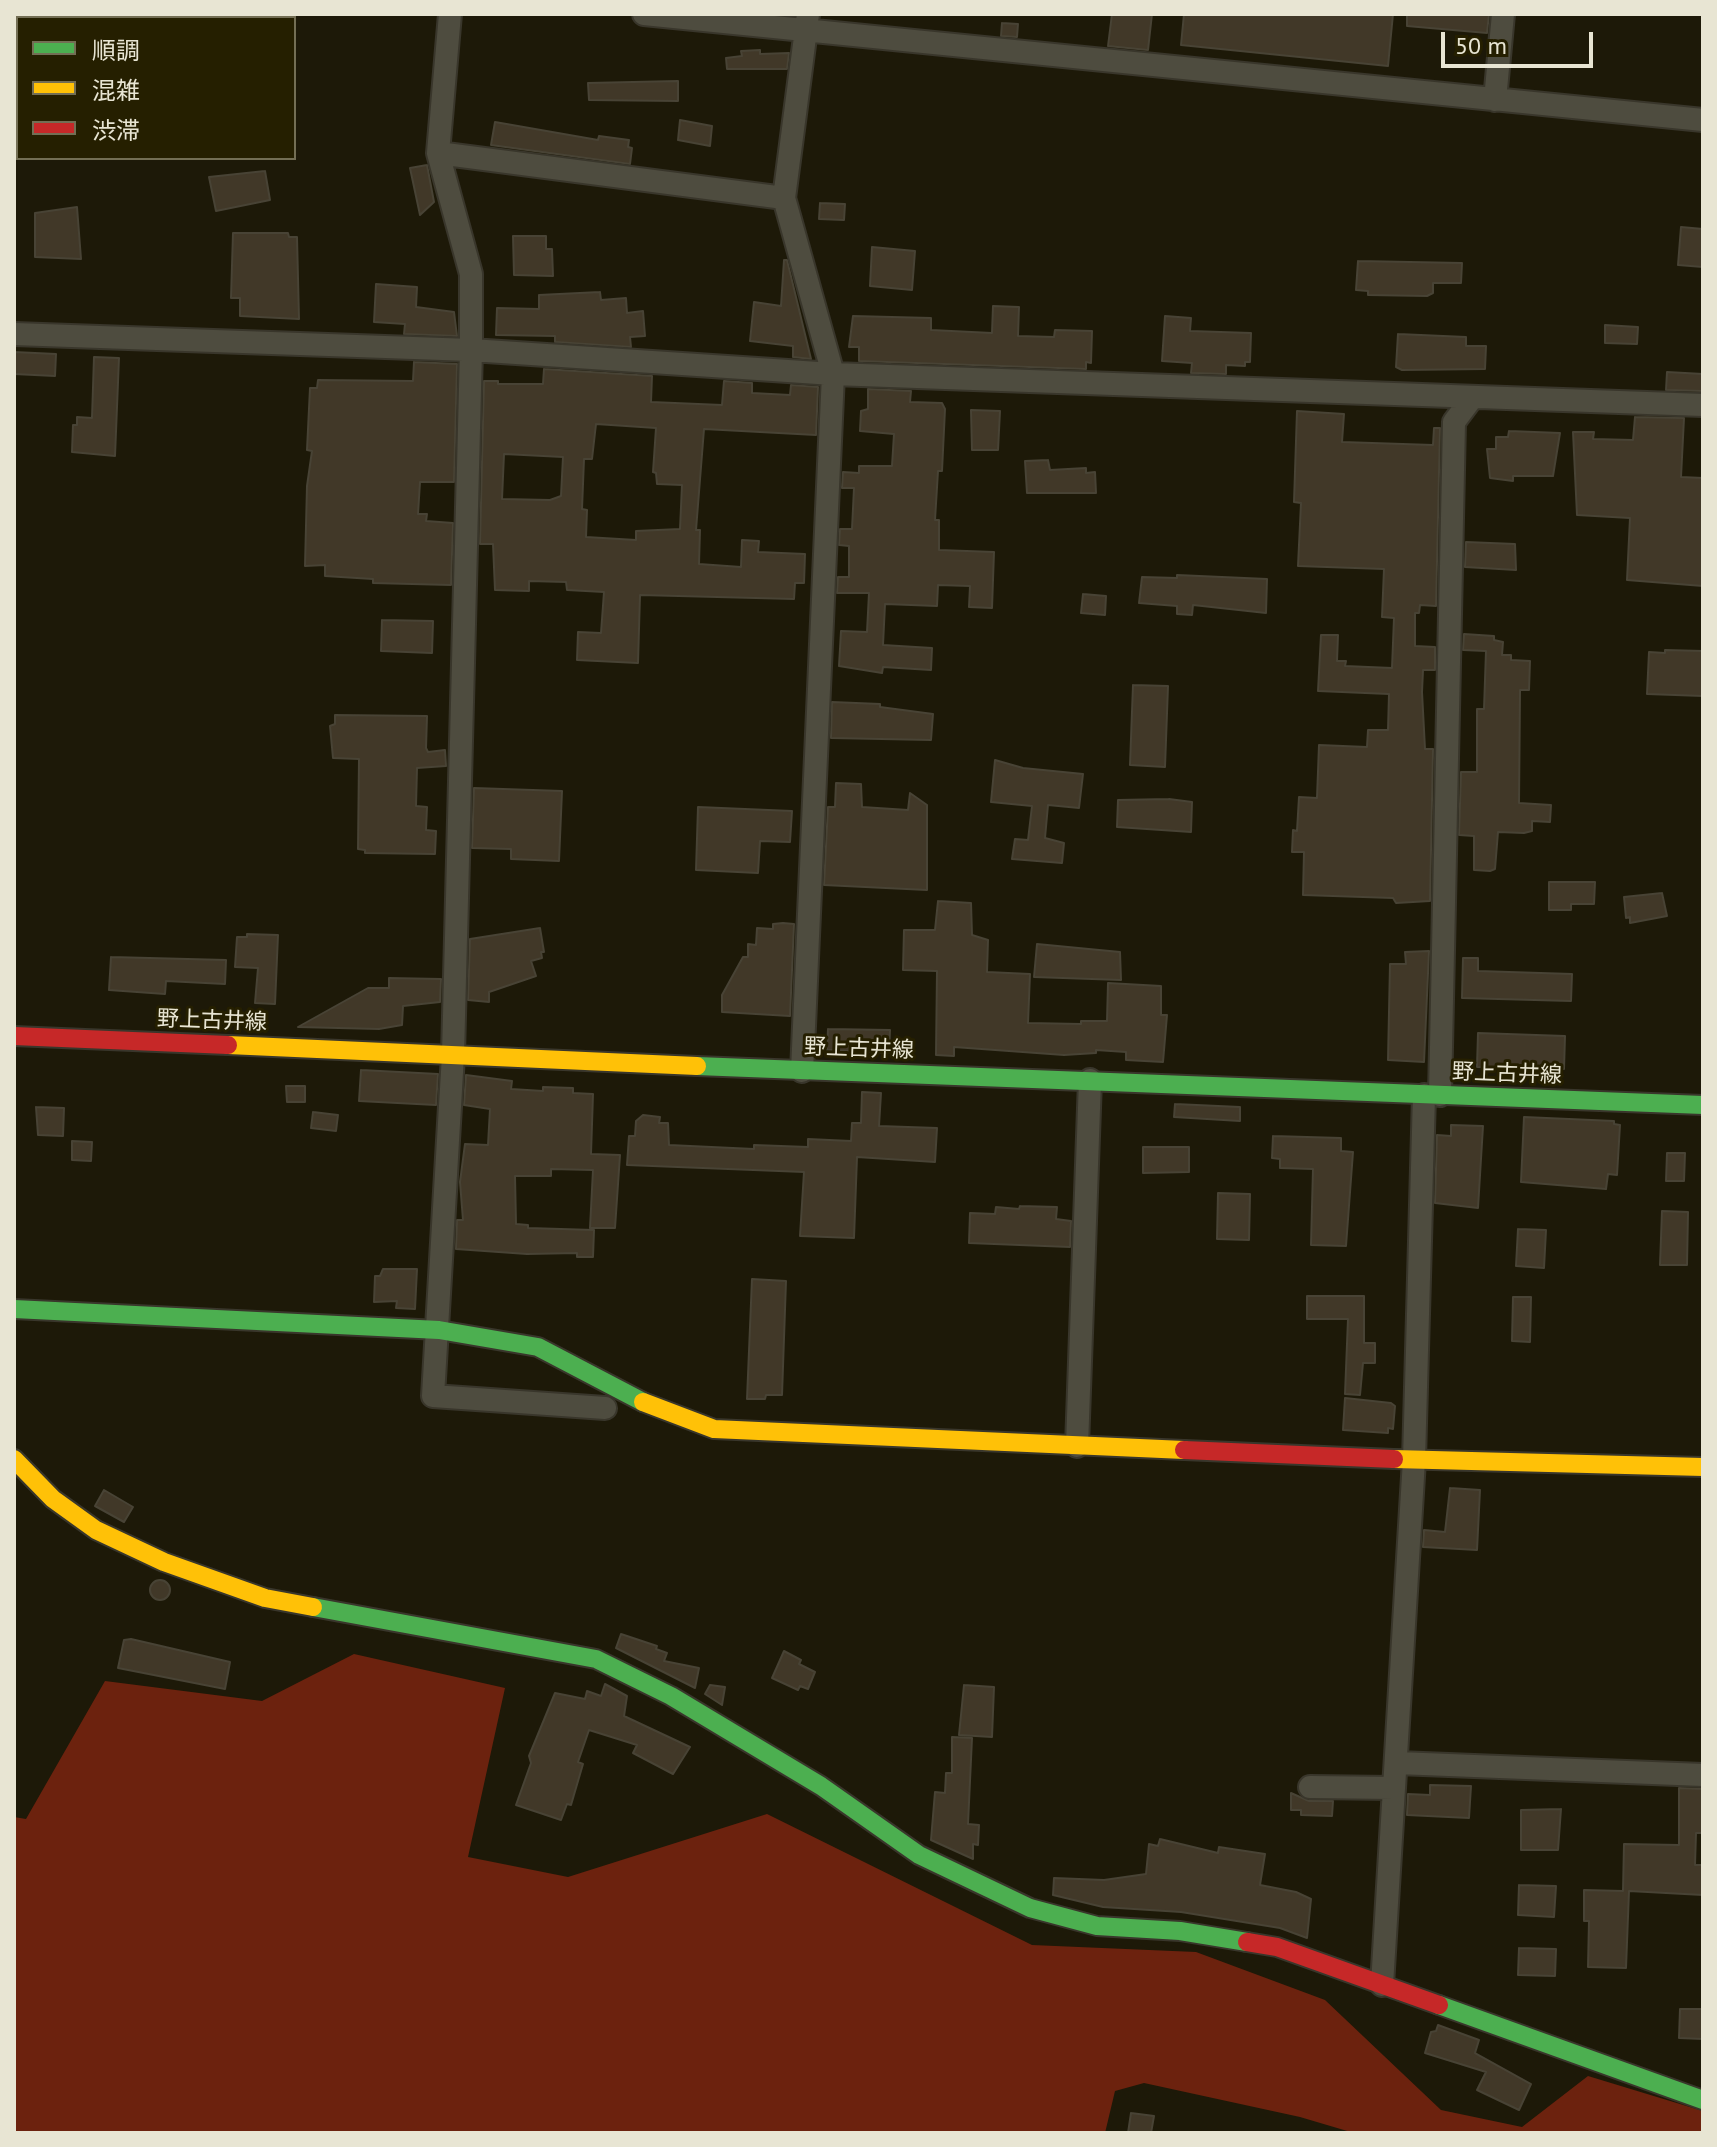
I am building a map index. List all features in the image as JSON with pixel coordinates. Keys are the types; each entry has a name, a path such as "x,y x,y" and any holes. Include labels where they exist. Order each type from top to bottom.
{"street":[{"path":"450,14 438,153 471,274 471,350 453,1055 433,1396 605,1408"},
{"path":"644,14 808,22 1495,100 1703,120"},
{"path":"1495,100 1503,14"},
{"path":"802,1071 833,374 784,198 808,22"},
{"path":"438,153 784,198"},
{"path":"14,334 471,350 833,374 1703,405"},
{"path":"1382,1985 1398,1763 1432,1095 1454,422 1472,398"},
{"name":"野上古井線","path":"14,1036 802,1071 1703,1105"},
{"path":"1077,1446 1090,1080"},
{"path":"14,1309 439,1330 538,1347 655,1408 714,1429 1414,1460 1703,1467"},
{"path":"14,1459 53,1499 96,1530 164,1562 265,1598 596,1659 671,1696 821,1786 919,1855 1030,1908 1097,1926 1180,1931 1277,1947 1703,2100"},
{"path":"1398,1763 1703,1775"},
{"path":"1310,1787 1394,1788"}],"shaded area":[{"path":"354,1654 505,1688 468,1857 568,1877 767,1814 1032,1945 1196,1952 1325,2000 1441,2110 1522,2127 1588,2076 1703,2111 1703,2133 1354,2133 1300,2117 1144,2083 1115,2091 1105,2133 14,2133 14,1817 26,1819 105,1681 262,1701"}],"building":[{"path":"1112,14 1152,14 1148,50 1108,46"},
{"path":"1184,14 1393,14 1388,66 1181,45"},
{"path":"1407,14 1489,14 1487,33 1407,26"},
{"path":"1002,23 1018,24 1017,37 1001,36"},
{"path":"760,50 760,54 789,53 787,69 727,69 726,58 742,56 741,51"},
{"path":"678,81 678,101 589,100 588,83"},
{"path":"680,120 712,126 710,146 678,140"},
{"path":"495,122 598,140 599,136 629,140 628,147 632,148 630,164 491,145"},
{"path":"427,165 434,202 420,215 410,168"},
{"path":"265,171 270,200 216,211 209,177"},
{"path":"820,203 845,204 844,220 819,219"},
{"path":"77,207 81,259 35,257 35,213"},
{"path":"1681,227 1703,229 1703,267 1678,265"},
{"path":"233,233 288,233 289,237 297,237 299,319 240,316 240,298 231,298"},
{"path":"513,236 546,236 546,249 552,249 553,276 514,275"},
{"path":"872,247 915,251 912,290 870,286"},
{"path":"784,260 787,260 811,359 793,357 793,346 750,341 754,302 781,306"},
{"path":"1358,261 1462,263 1461,283 1433,283 1433,293 1427,296 1368,295 1368,291 1356,290"},
{"path":"376,284 417,287 416,307 454,312 457,336 404,334 405,324 374,322"},
{"path":"600,292 601,300 626,298 627,313 643,311 645,336 630,337 631,347 555,342 555,336 496,335 497,308 539,309 539,295"},
{"path":"993,306 1019,307 1018,336 1054,337 1055,330 1092,331 1091,363 1086,362 1086,369 859,361 859,347 849,347 853,316 931,318 931,330 992,333"},
{"path":"1165,316 1191,318 1190,331 1251,333 1250,362 1245,362 1245,366 1226,365 1226,374 1191,373 1192,363 1162,361"},
{"path":"1605,325 1638,327 1637,344 1605,343"},
{"path":"1398,334 1466,337 1466,346 1486,346 1485,369 1402,370 1396,367"},
{"path":"14,352 56,354 55,376 14,374"},
{"path":"94,357 119,358 115,456 72,452 73,425 77,425 77,417 92,418"},
{"path":"414,362 457,364 454,482 420,482 418,514 427,514 426,521 453,523 451,585 373,583 373,579 325,576 325,565 305,566 307,486 312,451 307,450 310,388 317,388 318,380 413,381"},
{"path":"544,369 652,376 651,402 722,405 724,381 752,383 752,393 790,395 791,385 818,387 816,435 704,429 696,530 700,530 699,564 741,567 742,540 759,541 758,552 805,554 804,583 795,583 794,599 640,595 638,663 577,660 578,632 601,633 604,592 567,590 566,582 529,581 529,591 495,590 493,544 480,544 484,381 543,384","holes":["596,424 656,428 653,472 656,473 657,484 682,485 680,529 636,531 636,540 586,537 587,510 582,509 584,459 592,459","504,454 563,457 561,496 550,500 502,499"]},
{"path":"1667,372 1703,374 1703,391 1666,390"},
{"path":"868,389 911,391 910,402 942,403 945,409 942,471 938,471 935,520 939,520 939,550 994,552 992,608 969,607 970,586 938,585 937,606 885,604 883,645 932,648 931,670 883,667 882,673 839,666 841,631 867,632 869,593 837,593 838,577 849,577 849,546 839,545 840,529 852,529 854,488 842,488 843,472 859,473 859,466 892,466 894,434 860,431 861,411 868,409"},
{"path":"971,410 1000,411 998,450 972,450"},
{"path":"1297,411 1344,414 1342,442 1433,445 1434,428 1440,428 1436,606 1420,605 1419,613 1415,613 1415,646 1435,647 1435,670 1423,670 1422,692 1425,749 1433,749 1430,901 1396,903 1393,898 1303,895 1304,852 1292,852 1293,830 1297,831 1299,797 1317,798 1319,745 1367,747 1368,730 1388,730 1389,694 1318,691 1321,635 1338,635 1337,661 1346,661 1345,666 1392,668 1394,618 1382,617 1384,569 1298,566 1301,503 1294,502"},
{"path":"1635,417 1684,418 1681,477 1703,478 1703,586 1627,580 1630,518 1577,515 1573,432 1594,432 1593,439 1633,440"},
{"path":"1509,431 1560,433 1553,476 1513,476 1513,481 1490,478 1487,449 1496,449 1496,437 1508,437"},
{"path":"1048,460 1050,470 1086,468 1086,473 1095,472 1096,493 1027,493 1025,461"},
{"path":"1466,542 1515,544 1516,570 1465,567"},
{"path":"1177,575 1267,579 1266,613 1193,605 1192,615 1177,614 1177,606 1139,603 1142,577 1177,578"},
{"path":"1083,594 1106,596 1105,615 1081,613"},
{"path":"382,620 433,621 432,653 381,651"},
{"path":"1464,634 1494,636 1494,640 1503,642 1502,655 1511,655 1511,660 1530,661 1529,690 1520,690 1519,803 1551,805 1550,822 1532,821 1532,831 1524,833 1498,832 1495,869 1490,871 1474,870 1474,836 1459,835 1461,772 1477,772 1477,709 1484,709 1486,651 1463,650"},
{"path":"1665,650 1703,651 1703,696 1647,694 1649,652 1665,653"},
{"path":"1133,685 1168,686 1165,767 1130,765"},
{"path":"832,702 880,704 880,707 933,714 931,740 831,738"},
{"path":"335,715 427,716 426,748 428,752 445,750 446,766 417,768 416,806 427,807 426,830 436,831 435,854 365,853 365,850 358,849 359,759 333,758 330,726 335,724"},
{"path":"995,760 1023,768 1083,774 1079,808 1048,805 1045,838 1064,843 1062,863 1012,859 1015,839 1028,840 1032,806 991,802"},
{"path":"836,783 861,784 862,807 908,810 910,793 927,805 927,890 824,885 828,807 835,807"},
{"path":"474,788 562,791 559,861 511,859 511,849 472,848"},
{"path":"1118,800 1192,802 1191,832 1117,827"},
{"path":"698,807 792,811 790,842 760,841 758,873 696,870"},
{"path":"1549,882 1595,882 1594,904 1571,904 1571,910 1549,910"},
{"path":"1662,893 1667,916 1630,923 1630,917 1626,918 1624,897"},
{"path":"938,901 971,903 972,935 988,940 987,972 1030,974 1028,1023 1107,1021 1108,983 1161,986 1161,1015 1167,1015 1163,1062 1126,1060 1126,1052 1096,1050 1096,1053 1064,1055 954,1047 954,1056 936,1055 937,971 903,970 904,930 935,930"},
{"path":"773,924 794,924 790,1016 722,1012 722,995 743,957 748,957 748,944 756,945 757,928 773,929"},
{"path":"540,928 544,952 541,952 542,958 531,961 536,976 489,992 489,1002 468,1000 470,939"},
{"path":"247,934 278,935 275,1004 255,1003 258,968 235,967 237,937 247,937"},
{"path":"1037,944 1120,952 1121,980 1034,977"},
{"path":"1429,951 1424,1062 1388,1060 1390,964 1406,964 1405,952"},
{"path":"111,957 226,960 225,984 166,981 165,994 109,990"},
{"path":"1463,958 1478,958 1478,971 1572,974 1571,1001 1462,998"},
{"path":"389,978 441,979 440,1002 403,1006 402,1025 379,1029 298,1027 368,988 389,988"},
{"path":"828,1029 890,1030 889,1053 827,1050"},
{"path":"1478,1033 1565,1036 1564,1069 1477,1067"},
{"path":"361,1070 438,1074 436,1105 359,1101"},
{"path":"466,1075 512,1081 511,1089 543,1091 543,1087 573,1088 573,1093 593,1094 591,1154 620,1155 615,1228 590,1228 593,1170 551,1169 551,1176 515,1176 516,1224 528,1225 528,1228 594,1230 593,1257 577,1257 577,1253 527,1254 456,1249 457,1220 463,1220 460,1182 465,1144 488,1145 490,1109 464,1105"},
{"path":"286,1086 305,1086 305,1102 287,1102"},
{"path":"862,1092 881,1093 879,1126 937,1128 935,1162 857,1157 854,1238 800,1236 804,1172 627,1165 629,1136 635,1136 636,1121 643,1115 660,1117 659,1123 668,1123 669,1145 754,1149 754,1145 808,1147 808,1139 851,1141 852,1123 861,1123"},
{"path":"1175,1104 1240,1107 1240,1121 1174,1117"},
{"path":"36,1107 64,1108 63,1136 38,1135"},
{"path":"313,1112 338,1115 336,1131 311,1128"},
{"path":"1524,1117 1614,1121 1614,1124 1620,1125 1617,1175 1608,1174 1606,1189 1521,1182"},
{"path":"1451,1125 1483,1126 1478,1208 1435,1203 1437,1135 1451,1136"},
{"path":"1273,1136 1341,1138 1341,1151 1353,1152 1346,1246 1311,1245 1313,1169 1280,1168 1280,1159 1272,1158"},
{"path":"72,1141 92,1142 91,1161 72,1160"},
{"path":"1143,1147 1189,1147 1189,1172 1143,1173"},
{"path":"1667,1153 1685,1153 1684,1181 1666,1181"},
{"path":"1218,1193 1250,1194 1249,1240 1217,1239"},
{"path":"1020,1206 1057,1207 1056,1219 1071,1221 1070,1247 969,1243 970,1213 995,1214 996,1207 1019,1209"},
{"path":"1662,1211 1688,1212 1687,1265 1660,1265"},
{"path":"1518,1229 1546,1230 1544,1268 1516,1266"},
{"path":"383,1269 417,1269 415,1309 396,1308 397,1301 374,1302 375,1276 380,1276"},
{"path":"752,1279 786,1281 782,1395 766,1395 765,1399 747,1399"},
{"path":"1307,1296 1364,1296 1364,1343 1375,1343 1375,1363 1363,1363 1360,1395 1345,1394 1348,1319 1307,1319"},
{"path":"1513,1297 1531,1297 1530,1342 1512,1341"},
{"path":"1345,1398 1391,1403 1395,1406 1393,1429 1388,1428 1388,1433 1343,1430"},
{"path":"1450,1488 1480,1490 1477,1550 1423,1547 1424,1530 1445,1532"},
{"path":"104,1490 133,1507 124,1522 95,1506"},
{"path":"160,1580 167,1583 170,1590 167,1597 160,1600 153,1597 150,1590 153,1583"},
{"path":"621,1634 657,1646 656,1649 667,1653 664,1661 699,1668 695,1688 616,1648"},
{"path":"131,1639 230,1662 225,1689 118,1668 124,1640"},
{"path":"784,1651 815,1672 808,1689 800,1686 798,1690 772,1678"},
{"path":"605,1684 627,1696 624,1716 690,1747 673,1774 633,1753 637,1745 589,1730 578,1762 583,1764 571,1805 567,1804 561,1820 516,1805 531,1763 529,1756 555,1693 585,1699 587,1691 601,1696"},
{"path":"710,1685 725,1687 722,1705 705,1694"},
{"path":"964,1685 994,1687 992,1737 959,1735"},
{"path":"952,1737 972,1738 968,1824 979,1825 978,1845 973,1844 973,1859 931,1840 935,1792 945,1793 946,1773 952,1773"},
{"path":"1430,1785 1471,1786 1469,1818 1407,1815 1408,1794 1430,1795"},
{"path":"1679,1788 1703,1789 1703,1833 1696,1833 1695,1865 1703,1865 1703,1895 1629,1891 1626,1968 1588,1967 1589,1921 1584,1921 1584,1890 1623,1891 1624,1844 1679,1845"},
{"path":"1291,1793 1309,1801 1333,1801 1332,1816 1301,1815 1301,1810 1291,1810"},
{"path":"1561,1809 1558,1850 1521,1850 1521,1810"},
{"path":"1160,1839 1218,1853 1219,1847 1265,1854 1260,1885 1296,1892 1311,1899 1307,1938 1280,1928 1181,1912 1103,1907 1053,1895 1054,1878 1104,1880 1146,1874 1149,1844 1158,1846"},
{"path":"1519,1885 1556,1886 1554,1917 1518,1915"},
{"path":"1519,1948 1556,1949 1555,1976 1518,1975"},
{"path":"1680,2009 1703,2009 1703,2039 1679,2038"},
{"path":"1438,2025 1479,2040 1475,2053 1531,2084 1519,2110 1477,2090 1486,2072 1425,2053 1431,2032 1436,2031"},
{"path":"1131,2113 1154,2116 1151,2133 1128,2133"}],"traffic: fast":[{"path":"697,1066 1703,1105"},
{"path":"14,1309 439,1330 538,1347 643,1402"},
{"path":"313,1607 596,1659 671,1696 821,1786 919,1855 1030,1908 1097,1926 1180,1931 1247,1942"},
{"path":"1439,2005 1703,2100"}],"traffic: slow":[{"path":"228,1045 697,1066"},
{"path":"643,1402 714,1429 1184,1450"},
{"path":"14,1459 53,1499 96,1530 164,1562 265,1598 313,1607"},
{"path":"1394,1459 1703,1467"}],"traffic: jam":[{"path":"14,1036 228,1045"},
{"path":"1184,1450 1394,1459"},
{"path":"1247,1942 1277,1947 1439,2005"}]}
